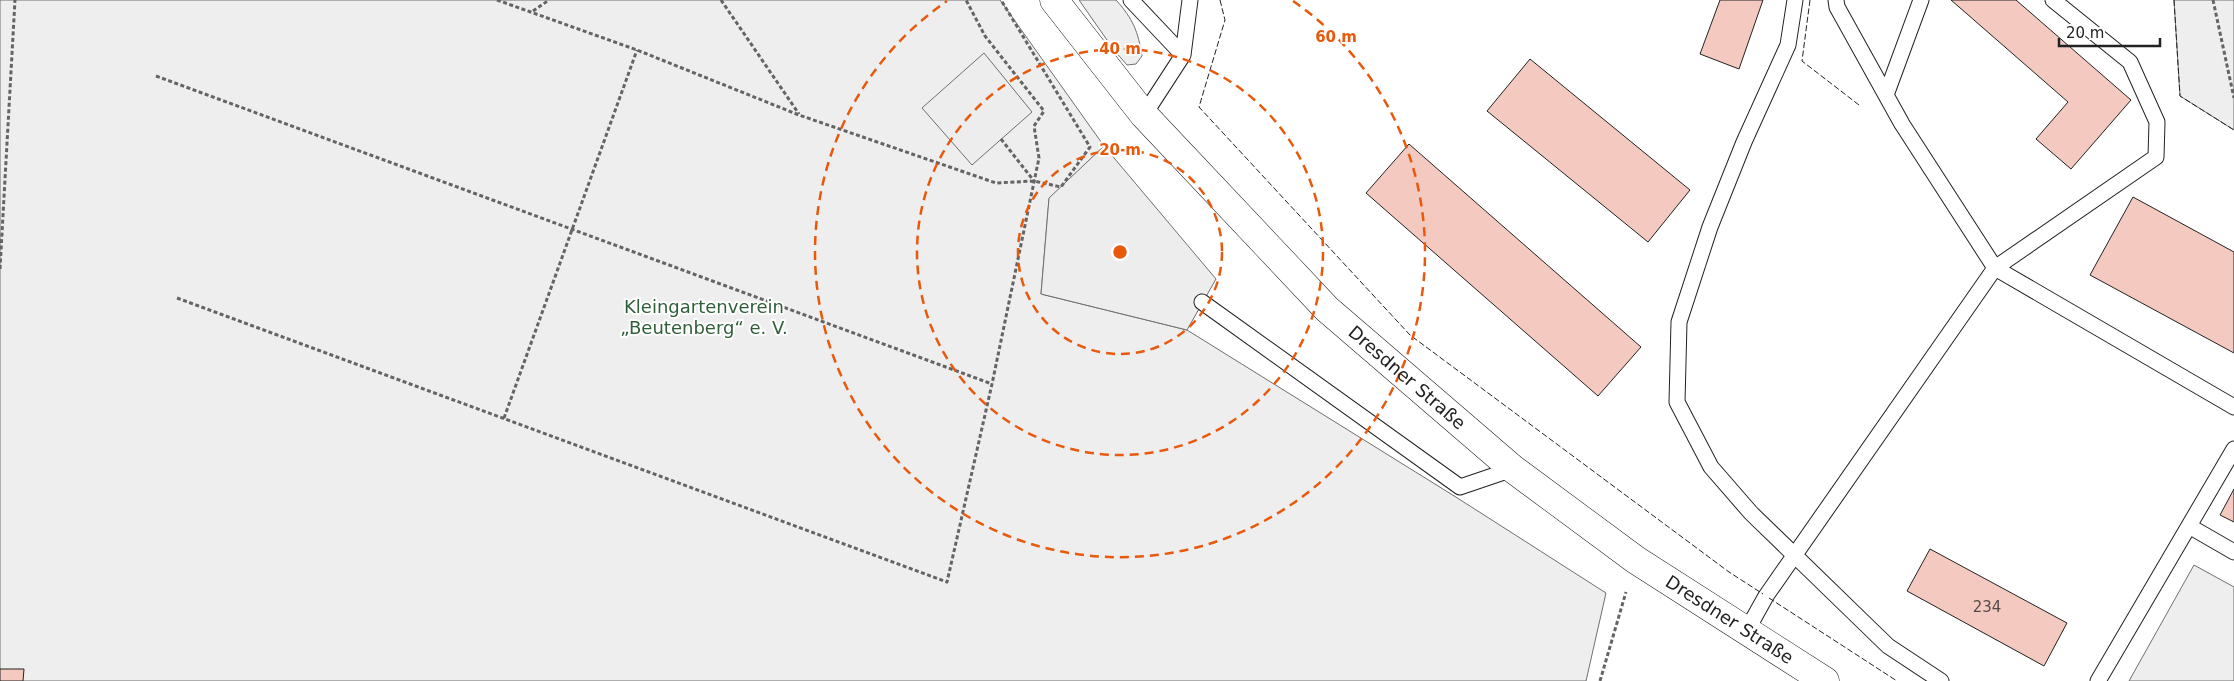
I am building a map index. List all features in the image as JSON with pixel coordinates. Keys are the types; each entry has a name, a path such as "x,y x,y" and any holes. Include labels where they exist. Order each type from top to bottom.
{"main road":[{"name":"Dresdner Straße","path":"1054,0 1144,115 1327,309 1513,470 1636,560 1825,681"}],"lane":[{"path":"1131,0 1183,55"},
{"path":"1144,115 1183,55 1190,0"},
{"path":"1795,0 1788,45 1744,142 1710,227 1680,322 1677,402 1711,467 1751,513 1888,646 1941,681"},
{"path":"1836,0 1837,7 1902,124 1995,268 2234,407"},
{"path":"1886,94 1921,0"},
{"path":"1746,632 1766,596 1796,556 1995,268 2156,157 2157,122 2130,62 2052,0"},
{"path":"1202,302 1460,486 1513,470"},
{"path":"2098,681 2234,449"},
{"path":"2189,526 2234,552"}],"path":[{"path":"0,269 15,0"},
{"path":"497,0 637,50 799,115 996,183 1034,181 1061,187 1090,147 1001,0"},
{"path":"532,12 549,0"},
{"path":"721,0 799,115"},
{"path":"177,298 947,582 992,384 1039,158 1034,126 1044,111 985,36 966,0"},
{"path":"2213,0 2234,98"},
{"path":"504,418 637,50"},
{"path":"156,76 992,384"},
{"path":"1001,139 1034,181"},
{"path":"1600,681 1636,560"}],"green space":[{"name":"Kleingartenverein „Beutenberg“ e. V.","path":"0,0 1000,0 1104,146 1049,199 1041,294 1187,330 1606,593 1586,681 0,681"},
{"path":"1079,0 1116,0 1131,19 1139,39 1142,56 1136,64 1127,65 1114,50"},
{"path":"2174,0 2234,0 2234,130 2180,96"},
{"path":"2194,565 2234,587 2234,681 2129,681"}],"shaded area":[{"path":"984,53 1032,112 972,165 922,108"},
{"path":"1104,146 1216,279 1187,330 1041,294 1049,198"}],"building":[{"path":"1720,0 1763,0 1739,69 1700,54"},
{"path":"1951,0 2016,0 2131,100 2071,169 2036,139 2068,102"},
{"path":"1530,59 1690,190 1648,242 1487,111"},
{"path":"1409,144 1641,347 1598,396 1366,193"},
{"path":"2133,197 2234,252 2234,353 2090,275"},
{"path":"2234,489 2234,522 2220,515"},
{"path":"1930,549 2067,623 2044,666 1907,591"},
{"path":"0,669 24,669 23,681 0,681"}],"fence":[{"path":"1220,0 1225,20 1199,107 1410,335 1729,572 1763,594"},
{"path":"1810,0 1802,61 1859,105"},
{"path":"2174,0 2180,96 2234,130"},
{"path":"1769,598 1897,681"}]}
